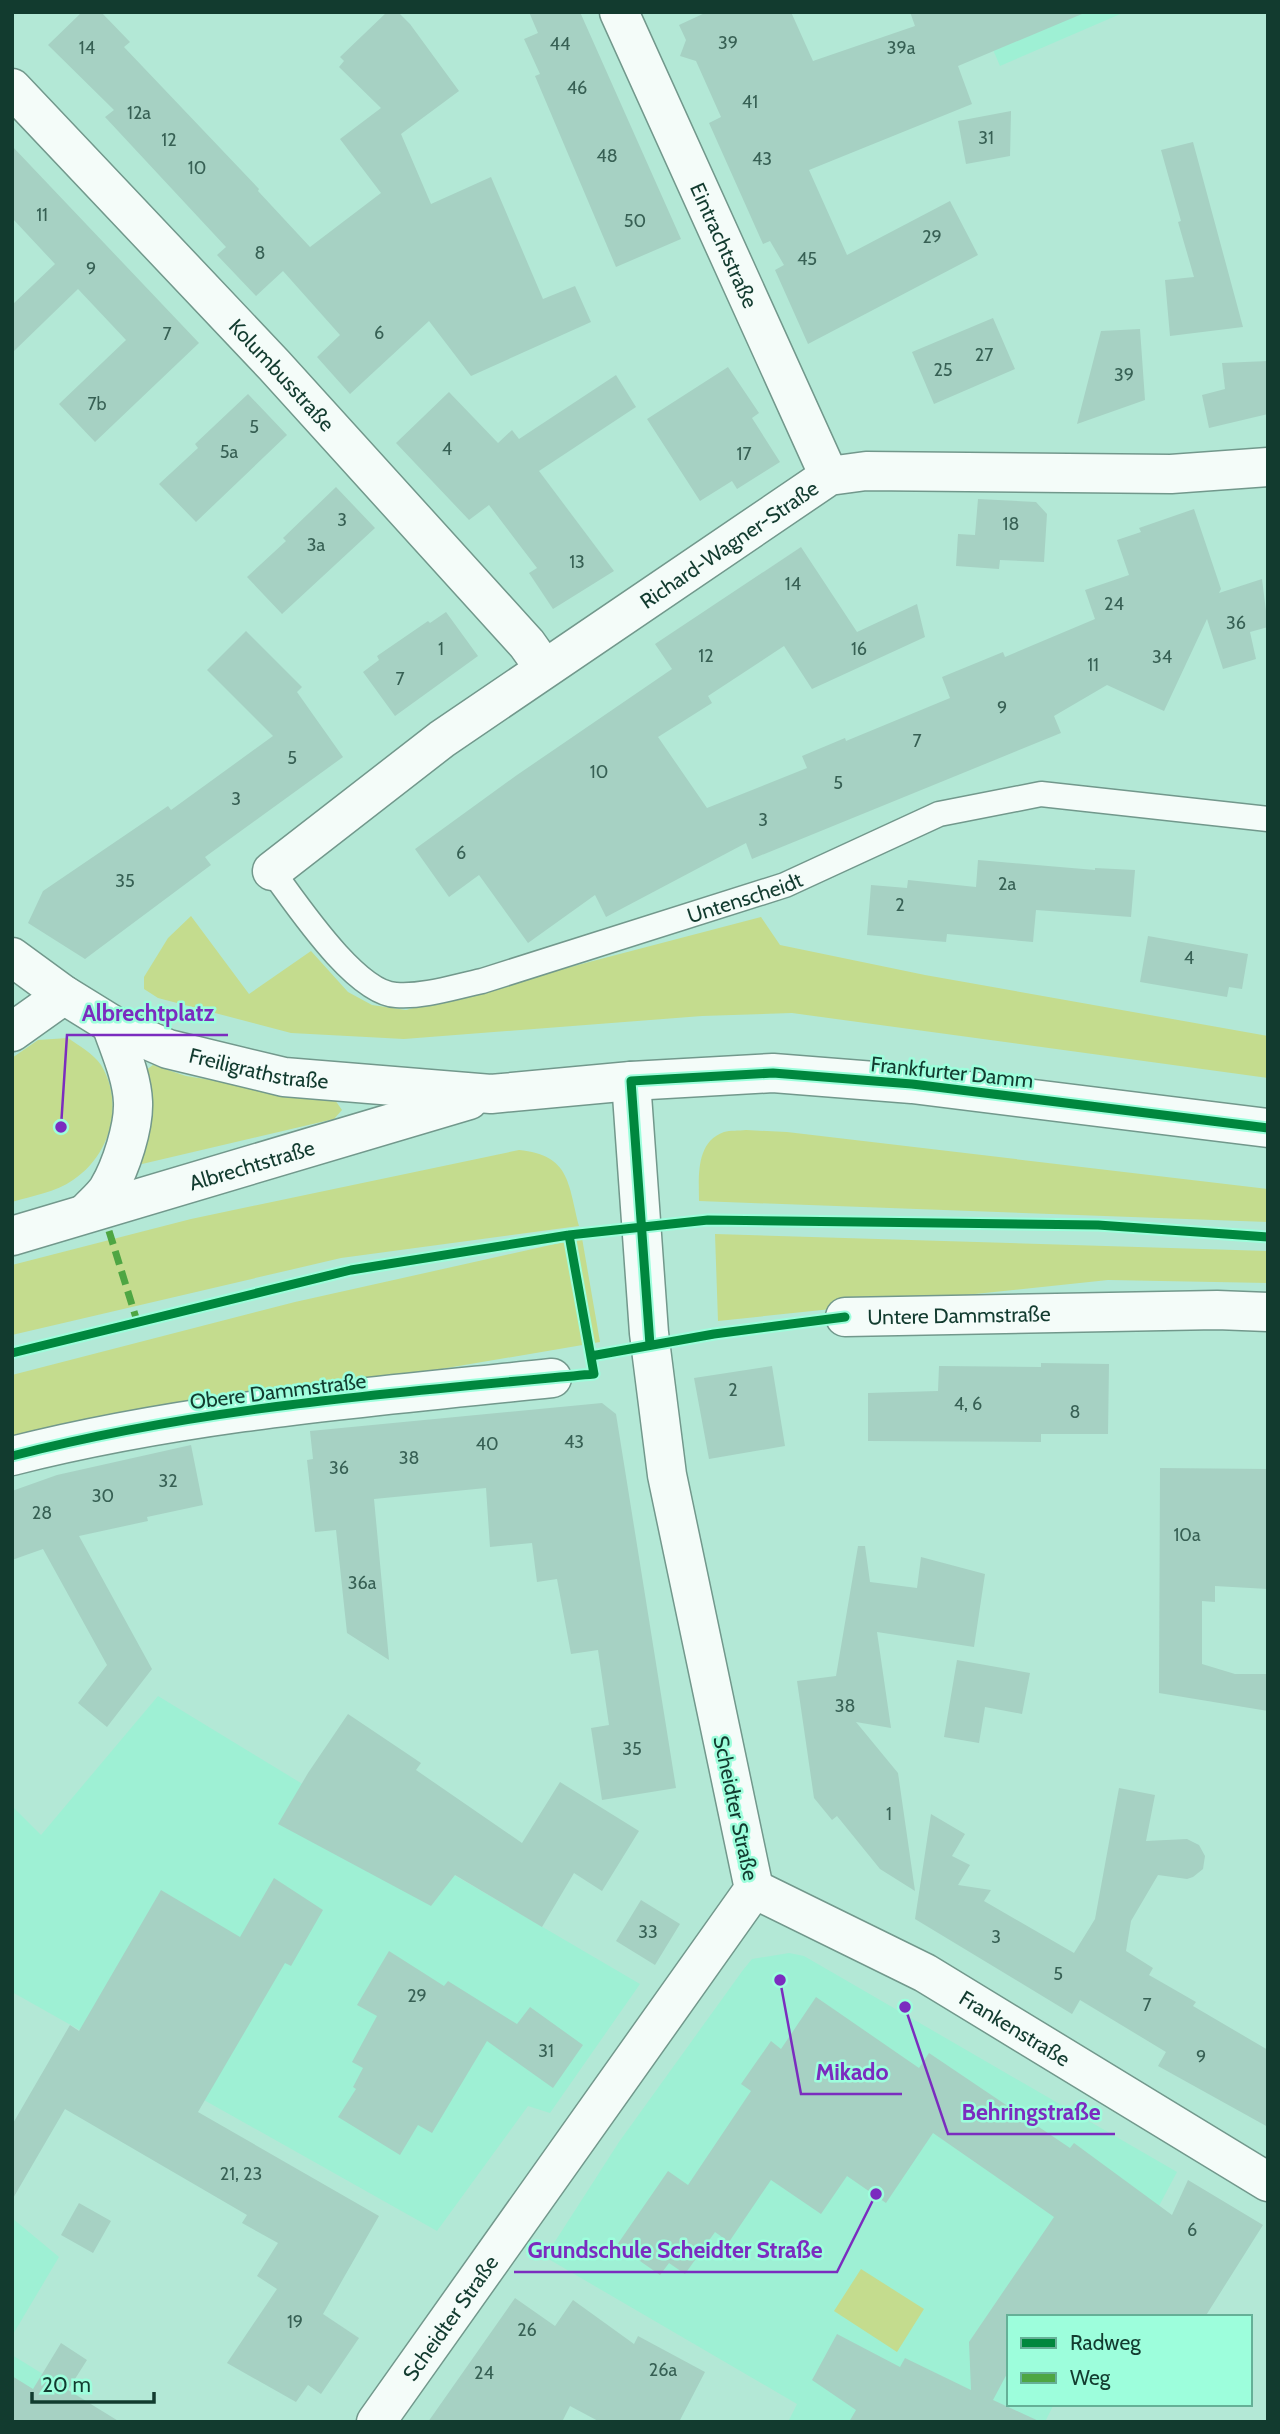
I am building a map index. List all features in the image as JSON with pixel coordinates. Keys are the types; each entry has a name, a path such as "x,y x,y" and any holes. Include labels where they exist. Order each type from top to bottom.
{"street":[{"name":"Eintrachtstraße","path":"619,12 829,476"},
{"name":"Kolumbusstraße","path":"12,88 274,365 527,644 544,668"},
{"name":"Richard-Wagner-Straße","path":"272,871 442,740 829,476 850,471 1171,474 1268,467"},
{"name":"Freiligrathstraße","path":"12,957 64,995 111,1024 168,1049 284,1077 491,1094"},
{"path":"12,1032 64,995"},
{"path":"86,1213 107,1191 119,1166 132,1120 131,1086 111,1024"},
{"name":"Frankfurter Damm","path":"491,1094 631,1081 773,1073 912,1084 1268,1128"},
{"name":"Scheidter Straße","path":"376,2422 754,1889 673,1508 649,1333 631,1081"},
{"name":"Albrechtstraße","path":"12,1236 491,1094"},
{"name":"Untere Dammstraße","path":"845,1317 1217,1310 1268,1312"},
{"name":"Obere Dammstraße","path":"12,1456 76,1440 254,1409 551,1378"},
{"name":"Frankenstraße","path":"754,1889 925,1973 1268,2182"}],"lane":[{"name":"Untenscheidt","path":"272,871 342,961 366,984 394,995 432,992 482,981 785,885 939,814 1041,794 1268,819"}],"shaded area":[{"path":"977,12 1125,12 1000,66"},
{"path":"191,916 249,994 311,951 348,992 372,1005 406,1010 761,917 780,945 925,975 1268,1036 1268,1078 792,1013 702,1016 404,1039 291,1033 158,998 144,989 144,977 168,938"},
{"path":"68,1038 98,1061 108,1080 112,1096 110,1128 96,1157 86,1170 73,1180 52,1191 12,1202 12,1058 38,1040"},
{"path":"153,1065 186,1076 335,1100 342,1110 334,1119 142,1164 140,1161 146,1070"},
{"path":"724,1132 787,1132 1268,1189 1268,1222 699,1201 701,1162 708,1144"},
{"path":"519,1150 536,1153 557,1165 569,1184 579,1226 341,1258 12,1335 12,1265 191,1219"},
{"path":"715,1234 1268,1251 1268,1283 1108,1280 718,1321"},
{"path":"582,1238 600,1342 12,1442 12,1375 295,1302"},
{"path":"158,1696 401,1844 640,1984 550,2113 528,2106 437,2231 12,1992 12,1806 41,1835"},
{"path":"789,1953 804,1956 1177,2172 1101,2315 1007,2315 1007,2406 1053,2406 1045,2422 788,2422 797,2404 545,2257 619,2142 752,1959"},
{"path":"12,2218 59,2257 12,2336"},
{"path":"861,2269 924,2309 897,2352 834,2311"},
{"path":"12,2355 90,2403 79,2422 12,2422"}],"building":[{"path":"82,12 101,12 130,42 124,47 259,189 310,247 381,193 340,139 381,108 339,67 344,61 340,57 387,12 398,12 410,24 459,91 401,134 431,204 491,177 543,299 575,286 591,322 471,376 429,321 350,394 317,357 340,335 283,271 256,296 217,255 226,247 105,117 114,110 48,45"},
{"path":"529,12 580,12 681,239 616,267 535,76 540,74 524,39 538,33"},
{"path":"707,12 791,12 813,61 915,26 910,12 1082,14 958,66 972,104 809,170 847,255 950,201 978,255 808,344 775,270 784,265 770,241 763,244 709,123 721,117 696,61 680,56 686,40 679,25"},
{"path":"1011,111 1010,156 966,164 958,121"},
{"path":"1193,142 1243,327 1170,336 1165,280 1194,277 1161,150"},
{"path":"12,146 199,343 95,442 59,404 126,340 78,289 12,353 12,305 55,264 12,218"},
{"path":"993,318 1015,369 934,404 912,352"},
{"path":"1140,329 1145,400 1077,424 1101,331"},
{"path":"1268,361 1268,414 1209,428 1202,395 1225,389 1222,363"},
{"path":"728,367 759,413 752,418 780,462 737,489 732,481 700,501 647,419"},
{"path":"616,375 636,407 539,471 614,571 553,609 529,573 537,568 489,505 469,520 396,443 449,392 498,443 512,430 519,439"},
{"path":"248,394 287,435 196,522 159,484 198,448 195,444"},
{"path":"336,487 375,528 282,614 247,577 286,541 283,538"},
{"path":"978,499 1036,502 1047,514 1044,562 1000,560 999,569 956,566 958,534 975,535"},
{"path":"1194,509 1221,589 1219,593 1262,579 1268,627 1250,632 1256,659 1223,669 1207,619 1164,711 1107,685 1054,716 1061,733 752,859 746,843 606,917 595,895 528,943 479,875 449,897 415,849 672,669 655,644 801,547 857,632 917,604 925,637 812,689 784,646 708,696 712,703 658,737 707,808 807,768 802,756 950,698 942,677 1003,652 1005,657 1095,619 1085,590 1129,575 1117,540 1141,532 1139,528"},
{"path":"446,612 478,656 395,716 363,672 379,660 377,656"},
{"path":"246,631 302,687 297,692 343,757 205,857 211,865 85,959 28,923 43,891 168,806 171,810 273,736 207,670"},
{"path":"978,860 1095,870 1135,870 1131,917 1036,910 1033,942 947,934 946,942 867,935 871,885 907,888 908,880 976,887"},
{"path":"1148,936 1248,954 1242,989 1229,987 1227,997 1140,982"},
{"path":"1041,1363 1109,1364 1108,1434 1041,1434 1041,1442 868,1441 868,1393 938,1391 939,1366 1041,1367"},
{"path":"772,1366 785,1446 709,1459 694,1378"},
{"path":"602,1403 616,1414 676,1788 602,1800 591,1728 609,1725 598,1650 571,1654 557,1579 537,1582 532,1543 490,1547 486,1488 374,1499 389,1660 347,1633 336,1530 315,1532 307,1460 313,1459 310,1431"},
{"path":"191,1445 203,1505 147,1517 148,1521 79,1536 152,1669 107,1727 78,1703 107,1665 43,1549 12,1560 12,1491 57,1475"},
{"path":"1160,1468 1268,1469 1268,1589 1215,1586 1215,1602 1202,1601 1202,1664 1235,1674 1268,1674 1268,1711 1159,1693"},
{"path":"858,1546 865,1546 870,1582 917,1588 921,1557 985,1574 974,1647 877,1632 891,1728 856,1722 898,1773 915,1891 880,1869 837,1816 832,1820 814,1798 797,1681 836,1676"},
{"path":"957,1660 1030,1673 1022,1714 985,1707 979,1743 944,1737"},
{"path":"348,1714 421,1763 416,1770 522,1843 560,1782 639,1831 602,1891 574,1873 542,1927 455,1875 431,1906 278,1824"},
{"path":"1119,1788 1155,1795 1146,1841 1187,1839 1199,1845 1205,1856 1203,1869 1193,1877 1187,1879 1158,1875 1131,1921 1126,1951 1153,1968 1149,1975 1196,2002 1193,2006 1268,2050 1268,2127 1158,2066 1166,2052 1080,2000 1072,2014 915,1919 931,1814 965,1834 952,1856 970,1865 958,1885 991,1890 984,1901 1074,1953 1095,1919"},
{"path":"274,1878 323,1910 291,1966 285,1963 198,2112 379,2216 323,2314 359,2338 321,2394 308,2385 296,2402 227,2363 277,2289 257,2276 278,2243 242,2223 247,2215 65,2109 12,2200 12,2125 70,2025 79,2031 161,1890 240,1937"},
{"path":"641,1900 680,1924 655,1965 616,1941"},
{"path":"389,1951 444,1986 448,1981 517,2024 530,2007 583,2045 553,2088 487,2041 432,2133 418,2125 400,2155 338,2117 356,2089 353,2087 363,2068 352,2062 377,2016 357,2005"},
{"path":"816,1997 919,2068 929,2053 1070,2148 1074,2143 1172,2215 1188,2180 1263,2225 1206,2315 1007,2315 1007,2374 993,2400 1041,2422 849,2422 856,2410 812,2380 837,2334 900,2367 905,2358 971,2390 969,2342 1054,2217 933,2133 886,2203 847,2176 821,2214 771,2180 729,2242 715,2232 685,2274 669,2263 660,2275 617,2245 668,2171 688,2185 751,2091 741,2084 771,2041 781,2049"},
{"path":"79,2203 111,2221 93,2253 61,2235"},
{"path":"515,2298 555,2326 573,2300 634,2344 638,2336 705,2372 679,2422 600,2422 570,2406 562,2422 428,2422"},
{"path":"61,2343 87,2360 68,2390 120,2422 12,2422 12,2376 33,2389"}],"marked path":[{"path":"109,1231 137,1321"}],"cycle path":[{"path":"650,1345 631,1081 773,1073 912,1084 1268,1128"},
{"path":"12,1353 351,1270 569,1235 708,1220 1098,1225 1268,1237"},
{"path":"12,1456 84,1439 228,1413 374,1395 594,1374 569,1235"},
{"path":"591,1356 714,1334 845,1317"}],"place":[{"name":"Albrechtplatz","path":"61,1127"},
{"name":"Mikado","path":"780,1980"},
{"name":"Behringstraße","path":"905,2007"},
{"name":"Grundschule Scheidter Straße","path":"876,2194"}]}
